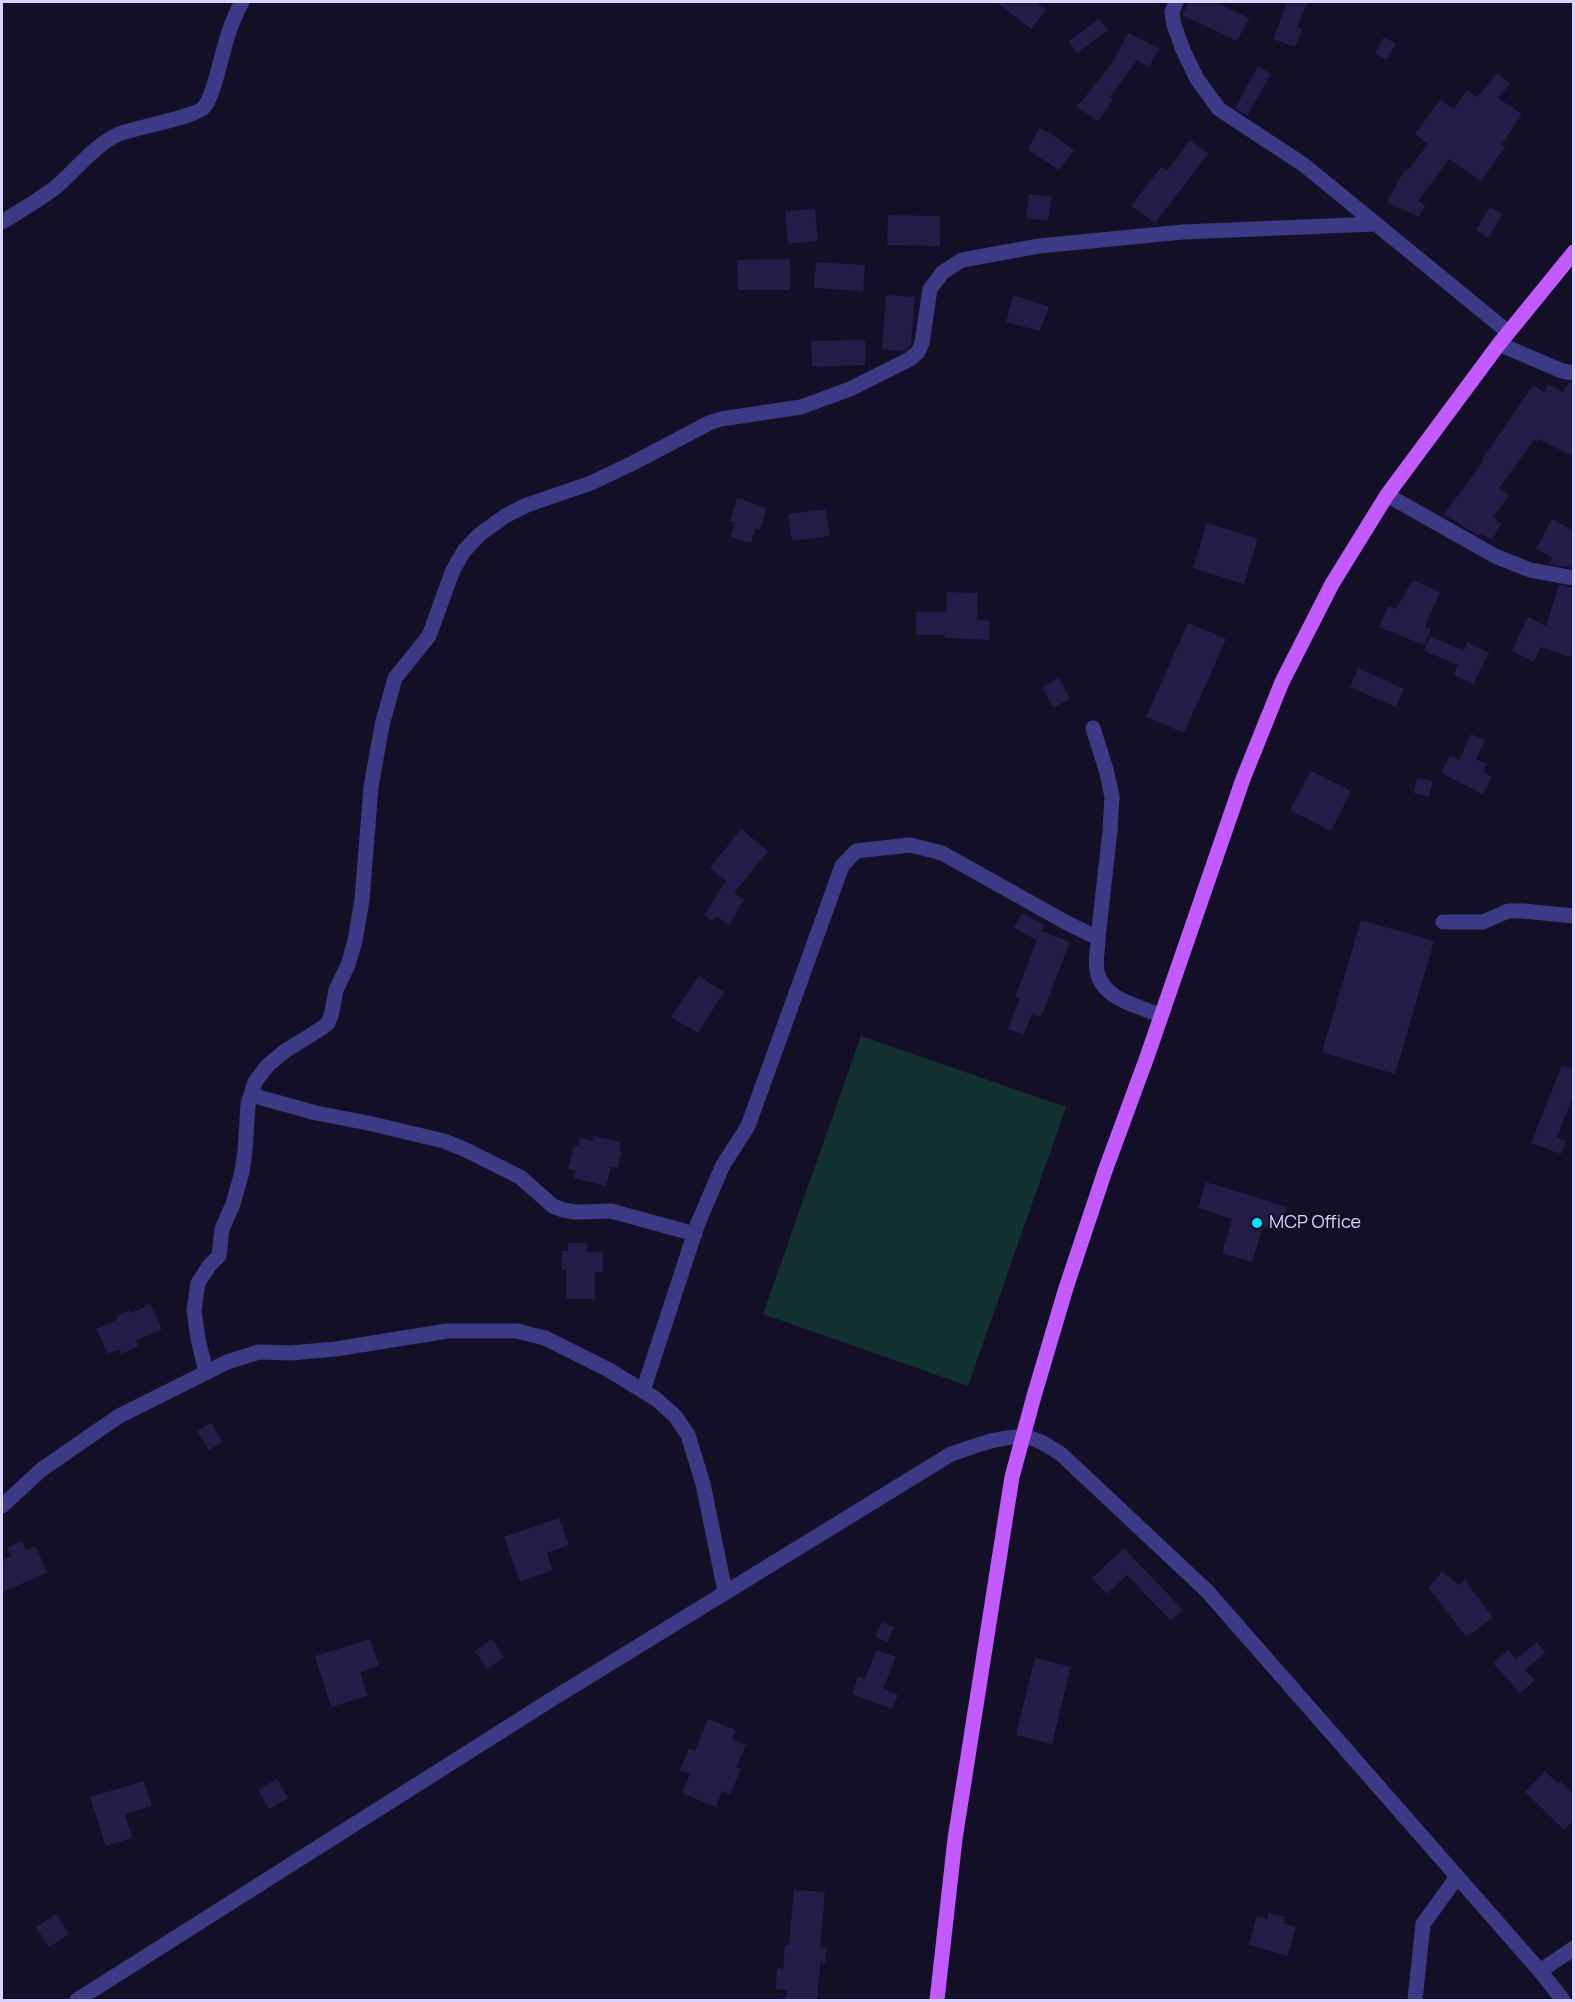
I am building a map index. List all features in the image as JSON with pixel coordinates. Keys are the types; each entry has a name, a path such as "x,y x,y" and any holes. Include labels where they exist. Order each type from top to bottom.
{"main road":[{"path":"937,2001 955,1839 1012,1477 1070,1278 1243,779 1282,682 1332,584 1387,495 1504,338 1574,252"}],"street":[{"path":"2,222 55,188 81,163 117,135 191,115 201,110 206,105 214,86 232,23 242,2"},
{"path":"1176,2 1172,12 1183,50 1197,79 1219,109 1304,165 1504,338 1562,371 1574,372"},
{"path":"206,1372 195,1322 195,1297 201,1277 219,1256 222,1229 233,1204 242,1172 246,1151 248,1104 255,1082 267,1066 285,1050 322,1028 330,1020 336,990 356,941 363,900 371,787 392,684 429,636 453,570 464,551 479,535 506,516 527,505 591,483 709,423 721,419 801,407 859,384 910,359 918,352 922,343 930,289 943,272 962,260 1039,246 1183,232 1374,224"},
{"path":"1387,495 1495,556 1530,570 1574,578"},
{"path":"1093,728 1112,797 1098,938 1097,971 1103,985 1113,996 1160,1015"},
{"path":"643,1391 695,1234 723,1165 748,1126 842,866 856,851 910,845 942,853 1057,918 1098,938"},
{"path":"1443,922 1484,922 1508,911 1574,916"},
{"path":"251,1095 316,1113 377,1125 454,1145 519,1177 552,1206 563,1210 611,1211 695,1234"},
{"path":"2,1506 41,1470 119,1416 227,1362 259,1352 291,1353 336,1349 447,1331 517,1331 533,1334 562,1345 609,1370 656,1399 675,1416 688,1435 703,1484 725,1591"},
{"path":"77,2001 539,1707 951,1454 988,1442 1023,1437 1044,1443 1061,1454 1207,1591 1540,1971 1563,2001"},
{"path":"1415,2001 1423,1924 1457,1877"},
{"path":"1540,1971 1574,1948"}],"green space":[{"path":"861,1036 1066,1107 968,1386 763,1314"}],"building":[{"path":"996,2 1035,2 1046,10 1031,29"},
{"path":"1189,2 1215,2 1249,18 1237,41 1182,15"},
{"path":"1287,2 1307,2 1297,27 1302,29 1295,47 1273,39"},
{"path":"1099,19 1108,30 1077,53 1069,41"},
{"path":"1128,33 1159,48 1149,67 1137,60 1110,97 1113,100 1098,121 1077,107 1113,62"},
{"path":"1384,37 1396,44 1386,60 1375,53"},
{"path":"1258,66 1271,74 1247,116 1235,108"},
{"path":"1498,73 1510,84 1498,98 1522,114 1502,144 1505,147 1481,181 1449,159 1418,201 1425,205 1419,217 1387,202 1405,169 1408,170 1428,144 1415,134 1440,100 1454,109 1467,90 1477,97"},
{"path":"1039,128 1074,150 1059,170 1028,150"},
{"path":"1190,140 1208,154 1155,223 1131,206 1161,167 1167,171"},
{"path":"1029,194 1052,197 1048,221 1026,218"},
{"path":"1490,207 1503,214 1488,238 1476,230"},
{"path":"815,209 818,241 788,244 785,211"},
{"path":"888,215 940,216 940,246 887,245"},
{"path":"790,259 790,290 738,290 737,260"},
{"path":"816,262 865,265 863,291 814,288"},
{"path":"886,295 915,297 911,344 905,351 882,349"},
{"path":"1013,296 1049,307 1040,331 1006,322"},
{"path":"865,340 865,365 812,367 811,341"},
{"path":"1569,382 1574,383 1574,457 1539,439 1537,442 1534,440 1499,488 1509,496 1493,517 1501,524 1492,540 1480,533 1479,536 1444,514 1483,462 1481,461 1533,385 1544,392 1548,384 1563,392"},
{"path":"737,498 767,508 760,530 755,529 751,543 730,537 735,522 730,521"},
{"path":"826,509 830,536 792,541 788,514"},
{"path":"1552,519 1574,531 1574,568 1550,564 1552,557 1536,549"},
{"path":"1207,523 1258,539 1244,584 1193,568"},
{"path":"1413,580 1440,592 1425,626 1431,629 1424,645 1379,627 1388,606 1396,609"},
{"path":"1559,585 1574,588 1574,648 1570,657 1541,647 1534,662 1512,651 1528,617 1546,626"},
{"path":"947,592 978,593 977,620 990,621 989,640 945,638 945,635 916,635 916,612 946,612"},
{"path":"1188,623 1226,639 1184,733 1146,717"},
{"path":"1430,636 1464,651 1467,642 1489,653 1473,684 1454,675 1458,665 1424,651"},
{"path":"1358,668 1404,689 1396,707 1350,687"},
{"path":"1059,678 1070,699 1053,708 1042,687"},
{"path":"1471,734 1485,740 1476,759 1487,764 1484,772 1492,777 1483,794 1441,773 1450,755 1459,760"},
{"path":"1311,771 1351,791 1331,831 1290,810"},
{"path":"1417,778 1433,781 1429,797 1414,793"},
{"path":"741,829 768,851 734,893 744,900 729,925 716,916 712,921 704,915 726,881 710,868"},
{"path":"1022,913 1044,925 1041,931 1070,942 1041,1017 1032,1013 1024,1035 1008,1029 1020,998 1015,997 1040,932 1036,940 1014,928"},
{"path":"1361,920 1434,941 1395,1074 1322,1052"},
{"path":"699,976 724,992 698,1033 671,1017"},
{"path":"1562,1065 1574,1069 1574,1094 1557,1137 1566,1141 1561,1154 1531,1143"},
{"path":"594,1136 621,1142 619,1151 622,1151 618,1168 611,1167 606,1186 574,1178 576,1171 568,1169 574,1145 578,1146 580,1137 593,1141"},
{"name":"MCP Office","path":"1206,1182 1287,1207 1279,1231 1263,1227 1252,1262 1222,1253 1232,1219 1198,1208"},
{"path":"568,1243 587,1243 587,1252 603,1252 603,1272 595,1272 595,1299 566,1299 566,1270 562,1270 562,1251 568,1251"},
{"path":"150,1304 162,1329 136,1341 139,1346 121,1354 119,1349 108,1354 96,1329 118,1319 117,1316 129,1310 131,1313"},
{"path":"211,1423 223,1442 209,1450 197,1431"},
{"path":"559,1518 569,1545 547,1553 552,1570 520,1582 504,1537"},
{"path":"22,1541 26,1550 36,1546 47,1573 2,1592 2,1560 11,1556 7,1548"},
{"path":"1124,1548 1183,1610 1171,1621 1127,1575 1107,1594 1092,1578"},
{"path":"1442,1571 1459,1585 1465,1580 1493,1618 1466,1637 1429,1588"},
{"path":"882,1622 894,1627 887,1642 875,1637"},
{"path":"370,1639 379,1666 360,1672 367,1696 331,1707 315,1656"},
{"path":"492,1639 504,1657 487,1669 475,1651"},
{"path":"1537,1642 1545,1653 1525,1670 1535,1680 1520,1693 1493,1663 1508,1650 1516,1659"},
{"path":"876,1650 896,1657 883,1689 898,1695 892,1709 852,1694 858,1676 865,1679"},
{"path":"1035,1658 1071,1667 1052,1744 1016,1735"},
{"path":"708,1719 736,1730 732,1739 746,1745 736,1767 741,1769 730,1795 722,1791 716,1807 682,1793 690,1774 680,1770 689,1748 695,1751"},
{"path":"1545,1771 1558,1784 1560,1781 1574,1795 1574,1820 1564,1830 1525,1792"},
{"path":"277,1779 288,1798 269,1809 258,1790"},
{"path":"144,1781 152,1806 125,1814 132,1838 106,1846 90,1797"},
{"path":"794,1890 825,1892 820,1947 826,1948 825,1964 820,1963 817,2001 785,2001 787,1990 776,1989 777,1968 783,1969 785,1945 789,1945"},
{"path":"1269,1913 1285,1917 1283,1923 1296,1927 1288,1956 1249,1945 1257,1916 1267,1919"},
{"path":"56,1914 69,1934 49,1947 36,1927"}],"place":[{"name":"MCP Office","path":"1257,1223"}]}
